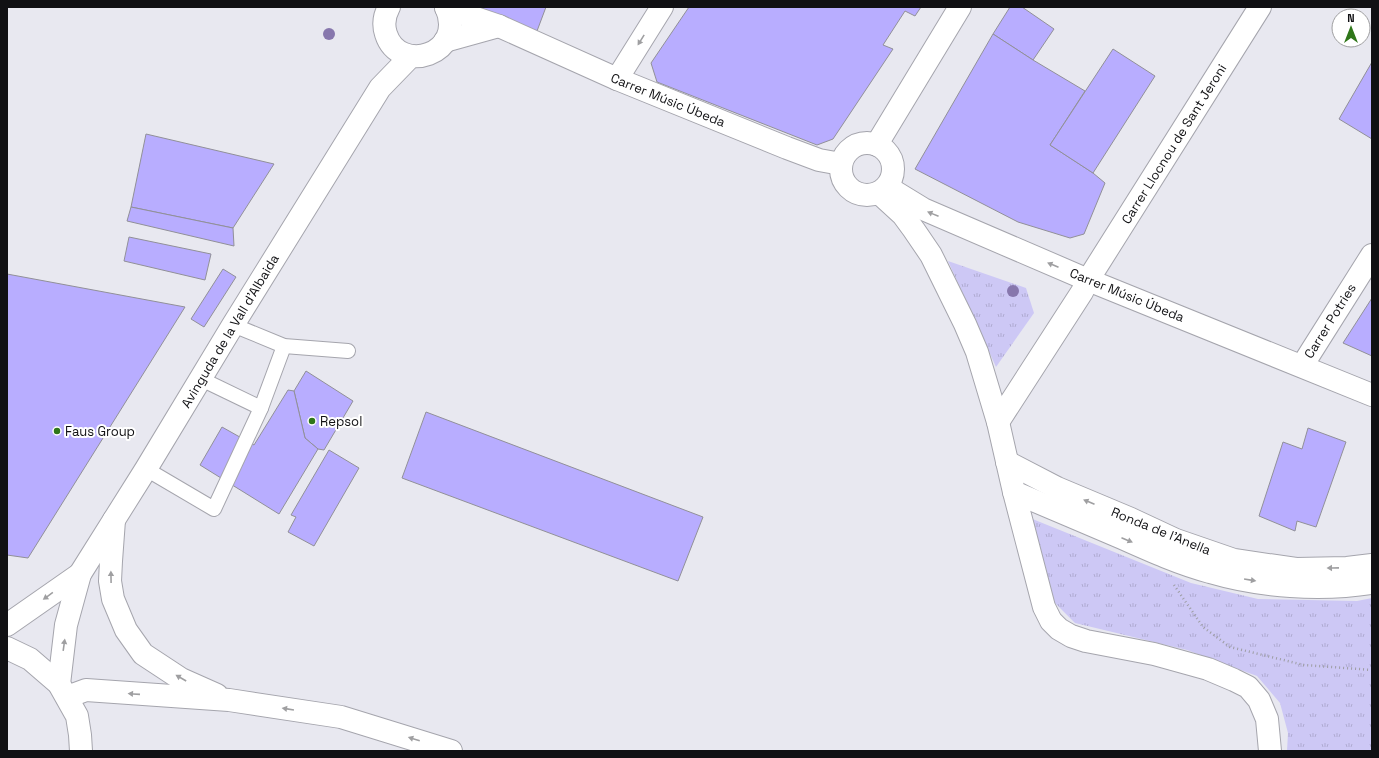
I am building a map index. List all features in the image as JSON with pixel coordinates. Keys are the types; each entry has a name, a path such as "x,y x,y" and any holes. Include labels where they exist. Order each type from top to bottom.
{"main road":[{"name":"Avinguda de la Vall d'Albaida","path":"380,88 388,39 385,29 385,18 389,7"},
{"path":"388,39 402,53 411,56 431,54 439,48 449,33 450,24 446,7"},
{"name":"Carrer Músic Úbeda","path":"446,7 499,26 616,79 786,148 819,160 841,164"},
{"path":"616,79 662,7"},
{"path":"877,145 960,7"},
{"name":"Carrer Llocnou de Sant Jeroni","path":"998,422 1082,292 1088,280 1260,7"},
{"path":"445,41 499,26"},
{"name":"Avinguda de la Vall d'Albaida","path":"63,690 66,625 80,574 380,88 411,56"},
{"path":"870,143 877,145 884,149 890,156 893,163 891,180 883,190 865,196 848,188 840,173 841,164 848,150 854,146 870,143"},
{"path":"883,190 914,230 937,267 962,317 977,352 998,422 1014,492 1044,607 1051,621 1059,629 1071,636 1086,641 1154,654 1208,669 1248,687 1259,700 1267,720 1270,751"},
{"name":"Carrer Músic Úbeda","path":"883,190 923,209 1088,280 1372,395"},
{"name":"Carrer Potries","path":"1302,366 1372,255"},
{"name":"Ronda de l'Anella","path":"1007,462 1058,488 1176,540 1234,560 1296,569 1347,568 1372,565"},
{"name":"Ronda de l'Anella","path":"1014,492 1168,558 1210,572 1273,584 1293,586 1332,587 1372,583"},
{"path":"114,520 110,581 113,599 126,630 143,654 181,679 229,700"},
{"name":"Avinguda de la Vall d'Albaida","path":"7,625 80,574"},
{"path":"7,648 30,659 63,690 77,716 81,751"},
{"path":"63,690 86,690 229,700 341,717 451,751"}],"lane":[{"path":"233,325 284,346 348,351"},
{"path":"146,469 214,510 261,408 284,346"},
{"path":"201,379 261,408"}],"path":[{"path":"1168,558 1171,581 1203,627 1230,647 1304,665 1372,670"}],"green space":[{"path":"948,261 1026,288 1034,313 996,367"},
{"path":"1030,518 1191,583 1258,599 1357,601 1372,598 1372,751 1287,751 1288,733 1280,703 1257,676 1187,650 1075,623 1055,603"}],"building":[{"path":"477,7 546,7 537,31"},
{"path":"689,7 921,7 915,16 905,11 883,45 893,49 833,139 817,145 657,82 651,63"},
{"path":"1010,7 1022,7 1054,29 1033,60 993,34"},
{"path":"993,34 1085,91 1050,145 1093,173 1105,183 1084,234 1070,238 1018,222 915,169"},
{"path":"1113,49 1155,76 1093,173 1050,145"},
{"path":"1372,62 1372,139 1339,119"},
{"path":"146,134 274,164 233,228 131,207"},
{"path":"131,207 233,228 234,246 127,221"},
{"path":"129,237 211,254 205,280 124,261"},
{"path":"223,269 236,277 204,327 191,319"},
{"name":"Faus Group","path":"7,274 185,307 28,558 7,555"},
{"path":"1372,298 1372,356 1343,343"},
{"path":"306,371 353,401 324,450 318,449 305,438 294,391"},
{"path":"288,390 294,391 305,438 318,449 279,514 200,465 222,427 254,445"},
{"path":"426,412 703,517 678,581 402,478"},
{"path":"1308,428 1346,442 1316,527 1297,521 1295,531 1259,516 1283,442 1302,449"},
{"path":"329,450 359,468 314,546 288,532 296,517 291,515"}],"place":[{"name":"Repsol","path":"312,421"},
{"name":"Faus Group","path":"57,431"}]}
